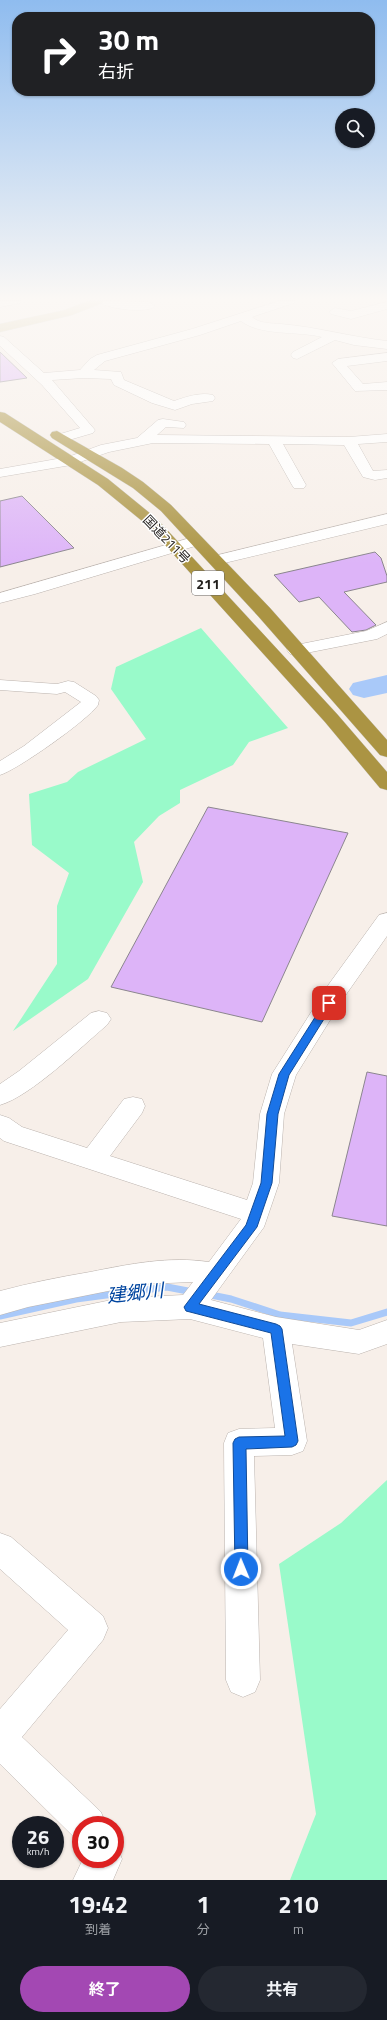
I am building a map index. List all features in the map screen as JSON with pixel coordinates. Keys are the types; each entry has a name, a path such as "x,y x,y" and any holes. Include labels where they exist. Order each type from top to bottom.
{"highway":[{"name":"国道211号","path":"2,409 62,438 90,454 138,485 166,508 216,560 387,751"},
{"name":"国道211号","path":"2,409 71,461 131,503 175,546 325,712 387,784"}],"street":[{"path":"54,389 88,430 106,448"},
{"path":"133,389 157,400 176,406 189,400 208,398"},
{"path":"142,441 163,423 179,425"},
{"path":"340,426 345,441 368,474 375,476 387,474"},
{"path":"62,438 88,430"},
{"path":"0,473 71,461 106,448 142,441 166,439 345,441 387,438"},
{"path":"273,440 299,485"},
{"path":"216,560 387,518"},
{"path":"0,598 29,591 175,546 197,541"},
{"path":"296,650 371,635 387,627"},
{"path":"0,685 57,689 68,686 90,700 89,705 32,750 0,769"},
{"path":"0,1335 121,1310 204,1290 251,1227 266,1183 272,1114 284,1074 337,990 387,920"},
{"path":"0,1096 28,1077 99,1019"},
{"path":"93,1160 133,1106"},
{"path":"4,1134 93,1160 256,1213"},
{"path":"0,1303 28,1295 143,1273 189,1270 204,1290 276,1329 359,1342 387,1332"},
{"path":"243,1680 239,1443 292,1441 276,1329"},
{"path":"0,1548 90,1628 0,1736"},
{"path":"0,1740 79,1816"},
{"path":"92,1880 99,1868"}],"green space":[{"path":"201,628 288,728 249,742 233,765 180,790 180,803 159,816 134,842 143,882 88,979 13,1031 57,964 57,906 69,873 32,845 29,794 67,782 78,772 146,739 111,689 116,667"},
{"path":"387,1480 387,1880 290,1880 316,1814 279,1564 341,1523"}],"building":[{"path":"22,496 74,548 0,567 0,501"},
{"path":"375,552 381,558 387,576 387,582 344,592 376,625 366,630 352,632 319,597 299,602 274,575"},
{"path":"208,807 348,833 262,1022 111,987"},
{"path":"367,1072 387,1076 387,1226 332,1216"}],"waterway":[{"name":"建郷川","path":"364,689 387,684"},
{"name":"建郷川","path":"0,1316 76,1299 167,1287 193,1292"},
{"name":"建郷川","path":"206,1294 231,1299 280,1315 351,1323 387,1312"}],"route":[{"path":"241,1569 239,1443 292,1441 276,1329 190,1307 251,1227 266,1183 272,1114 284,1074 329,1003"}]}
